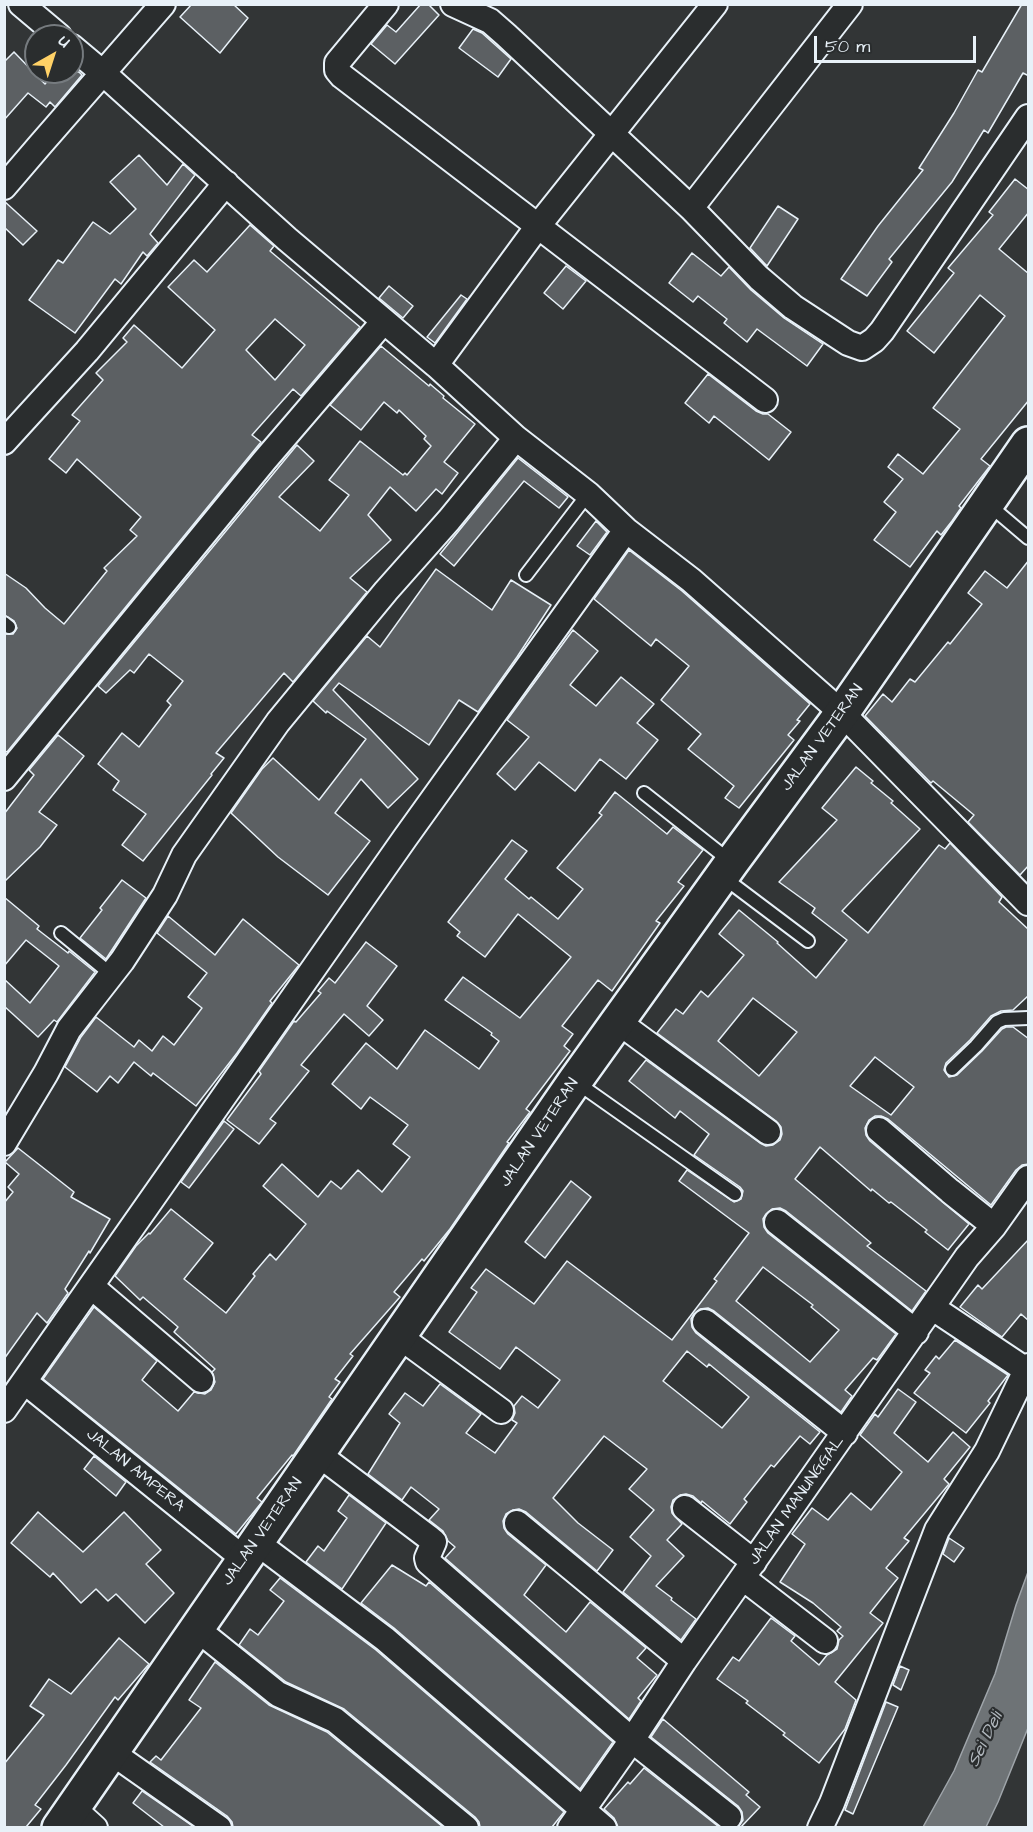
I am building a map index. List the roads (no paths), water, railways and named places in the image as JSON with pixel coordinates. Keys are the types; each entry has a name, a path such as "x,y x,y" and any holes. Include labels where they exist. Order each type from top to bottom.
{"main road":[{"name":"JALAN VETERAN","path":"75,1821 111,1752 575,1081 842,713 1029,444"}],"street":[{"path":"21,4 45,24"},
{"path":"4,187 163,4"},
{"path":"386,4 337,63 337,70 342,76 765,399"},
{"path":"436,365 538,226 715,4"},
{"path":"691,208 850,4"},
{"path":"454,5 490,21 612,133 691,208 759,278 793,307 848,343 862,348 882,332 1029,117"},
{"path":"84,57 287,239 436,365 516,438 588,494 626,530 691,580 842,713 1026,893"},
{"path":"4,442 87,351 226,183"},
{"path":"4,778 264,461 384,321"},
{"path":"4,1143 69,1029 112,975 165,895 184,855 278,722 516,438"},
{"path":"4,1410 398,848 626,530"},
{"path":"617,1021 768,1132"},
{"path":"879,1130 994,1226"},
{"name":"JALAN MANUNGGAL","path":"577,1819 684,1661 967,1257 994,1226 1029,1178"},
{"path":"777,1222 916,1332"},
{"path":"92,1287 201,1380"},
{"path":"820,1827 832,1803 937,1530 987,1451 1027,1368 933,1308"},
{"path":"705,1322 845,1433"},
{"path":"400,1337 501,1411"},
{"name":"JALAN AMPERA","path":"25,1382 250,1551 385,1639 577,1819 604,1827"},
{"path":"318,1454 434,1542 427,1558 428,1562 632,1740 729,1817"},
{"path":"685,1508 825,1641"},
{"path":"517,1523 684,1661"},
{"path":"197,1629 278,1694 335,1720 466,1827"},
{"path":"111,1752 219,1827"}],"lane":[{"path":"526,575 588,494"},
{"path":"988,504 1029,538"},
{"path":"644,793 808,941"},
{"path":"61,933 112,975"},
{"path":"952,1069 997,1022 1004,1019 1029,1018"},
{"path":"575,1081 735,1194"}],"water":[{"name":"Sei Deli","path":"1028,1572 1028,1728 998,1802 986,1827 923,1827 954,1771 995,1674"}]}
